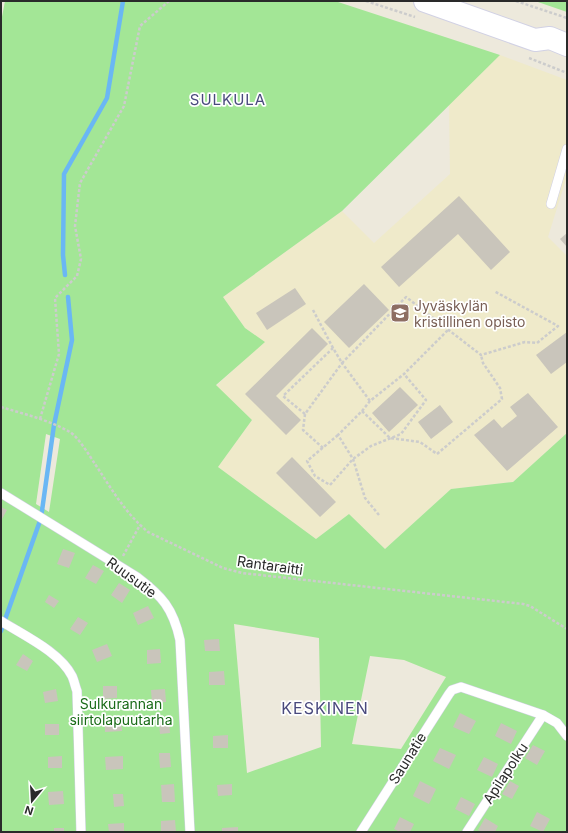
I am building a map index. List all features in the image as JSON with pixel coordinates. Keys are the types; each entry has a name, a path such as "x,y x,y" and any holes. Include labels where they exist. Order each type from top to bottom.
{"main road":[{"path":"425,1 535,40 550,38 567,44"},
{"path":"535,40 545,51 567,59"}],"lane":[{"path":"551,204 567,149"},
{"name":"Ruusutie","path":"1,493 117,565 155,591 166,604 176,622 180,640 190,832"},
{"path":"1,621 47,650 63,663 72,676 77,691 81,832"},
{"name":"Saunatie","path":"361,832 449,694 457,688 461,687 543,715"},
{"path":"543,715 557,722 567,736"},
{"name":"Apilapolku","path":"467,832 543,715"}],"path":[{"path":"40,418 59,354 54,298 77,276 81,259 75,226 80,182 124,106 140,26 169,1"},
{"path":"516,1 567,18"},
{"path":"481,355 525,342 537,344 558,326 494,290"},
{"path":"323,448 303,430 305,414 342,363 406,297 481,355 483,363 500,388 502,399 437,454 420,442 390,438 362,411"},
{"path":"312,310 342,363 370,401"},
{"path":"404,374 426,400 401,434 371,446 353,459 330,485 315,476 307,462 338,435 370,401 404,374 448,330"},
{"path":"305,414 283,396 333,348"},
{"name":"Rantaraitti","path":"1,407 40,418 72,433 87,451 126,510 140,525 148,532 223,568 242,573 523,604 530,606 567,629"},
{"path":"338,435 353,459 365,498 379,515"},
{"path":"117,565 140,525"}],"shaded area":[{"name":"Jyväskylän kristillinen opisto","path":"500,55 567,80 567,176 548,237 567,256 567,433 513,482 451,489 385,549 349,514 316,539 218,467 252,420 216,386 264,342 245,328 223,297 342,211 374,243 450,174 449,105"}],"green space":[{"name":"Sulkurannan siirtolapuutarha","path":"5,1 335,1 500,55 342,211 223,297 245,328 265,342 216,385 252,420 218,467 316,539 349,514 385,549 451,489 513,482 567,433 567,832 1,832 1,22","holes":["46,434 60,439 49,512 36,504","234,624 319,638 321,747 247,773","370,656 404,660 446,677 401,749 352,744"]},
{"path":"535,1 567,1 567,12"}],"building":[{"path":"459,196 510,252 491,270 458,234 399,287 381,267"},
{"path":"567,233 567,247 560,239"},
{"path":"364,284 389,310 349,348 324,322"},
{"path":"295,288 306,304 267,330 256,313"},
{"path":"312,328 328,344 276,396 301,420 286,435 245,394"},
{"path":"567,332 567,362 551,374 536,355"},
{"path":"400,387 418,405 389,432 372,413"},
{"path":"528,393 558,427 507,471 474,435 494,419 502,428 517,416 510,407"},
{"path":"440,405 453,422 431,439 418,422"},
{"path":"292,457 336,502 320,517 276,473"},
{"path":"1,507 7,510 1,521"},
{"path":"63,549 75,553 69,568 57,564"},
{"path":"93,565 104,571 96,584 85,578"},
{"path":"119,583 130,590 122,603 111,595"},
{"path":"49,595 59,601 54,608 45,602"},
{"path":"148,606 154,618 138,625 133,613"},
{"path":"78,617 88,623 80,635 70,629"},
{"path":"219,639 220,651 205,651 204,640"},
{"path":"107,644 112,656 97,662 92,650"},
{"path":"160,649 161,663 147,664 147,650"},
{"path":"23,654 33,661 27,671 16,665"},
{"path":"224,671 225,685 209,685 209,672"},
{"path":"103,686 117,686 117,698 103,699"},
{"path":"56,689 58,701 45,703 43,692"},
{"path":"165,689 166,702 152,703 151,690"},
{"path":"460,713 476,721 469,734 453,727"},
{"path":"121,717 122,731 105,732 105,718"},
{"path":"169,720 170,733 160,734 159,721"},
{"path":"501,723 517,731 511,744 495,736"},
{"path":"45,724 59,724 59,735 45,735"},
{"path":"228,735 228,748 213,748 213,736"},
{"path":"533,745 545,751 537,765 525,758"},
{"path":"440,748 456,755 449,769 433,761"},
{"path":"159,753 170,753 171,767 160,768"},
{"path":"62,756 62,768 48,768 48,757"},
{"path":"123,756 123,769 106,770 105,757"},
{"path":"484,757 498,764 492,777 477,770"},
{"path":"420,781 436,789 429,804 413,796"},
{"path":"510,781 519,786 512,799 502,794"},
{"path":"174,784 175,802 162,802 161,785"},
{"path":"232,784 232,795 218,796 217,785"},
{"path":"63,791 64,804 49,805 48,792"},
{"path":"113,794 123,794 124,806 114,807"},
{"path":"461,797 475,804 469,816 455,809"},
{"path":"537,812 550,819 543,832 530,826"},
{"path":"400,817 414,824 410,832 400,832 394,829"},
{"path":"485,818 498,826 495,832 483,832 478,830"},
{"path":"175,820 176,832 161,832 161,821"},
{"path":"124,823 124,832 109,832 108,824"},
{"path":"238,827 238,832 222,832 222,828"},
{"path":"54,828 64,828 64,832 54,832"}],"waterway":[{"path":"65,275 63,255 64,174 107,98 123,1"},
{"path":"1,631 41,518 54,425 72,340 68,297"}],"place":[{"name":"Jyväskylän kristillinen opisto","path":"400,313"}],"district":[{"name":"SULKULA","path":"228,99"},
{"name":"KESKINEN","path":"325,708"}]}
